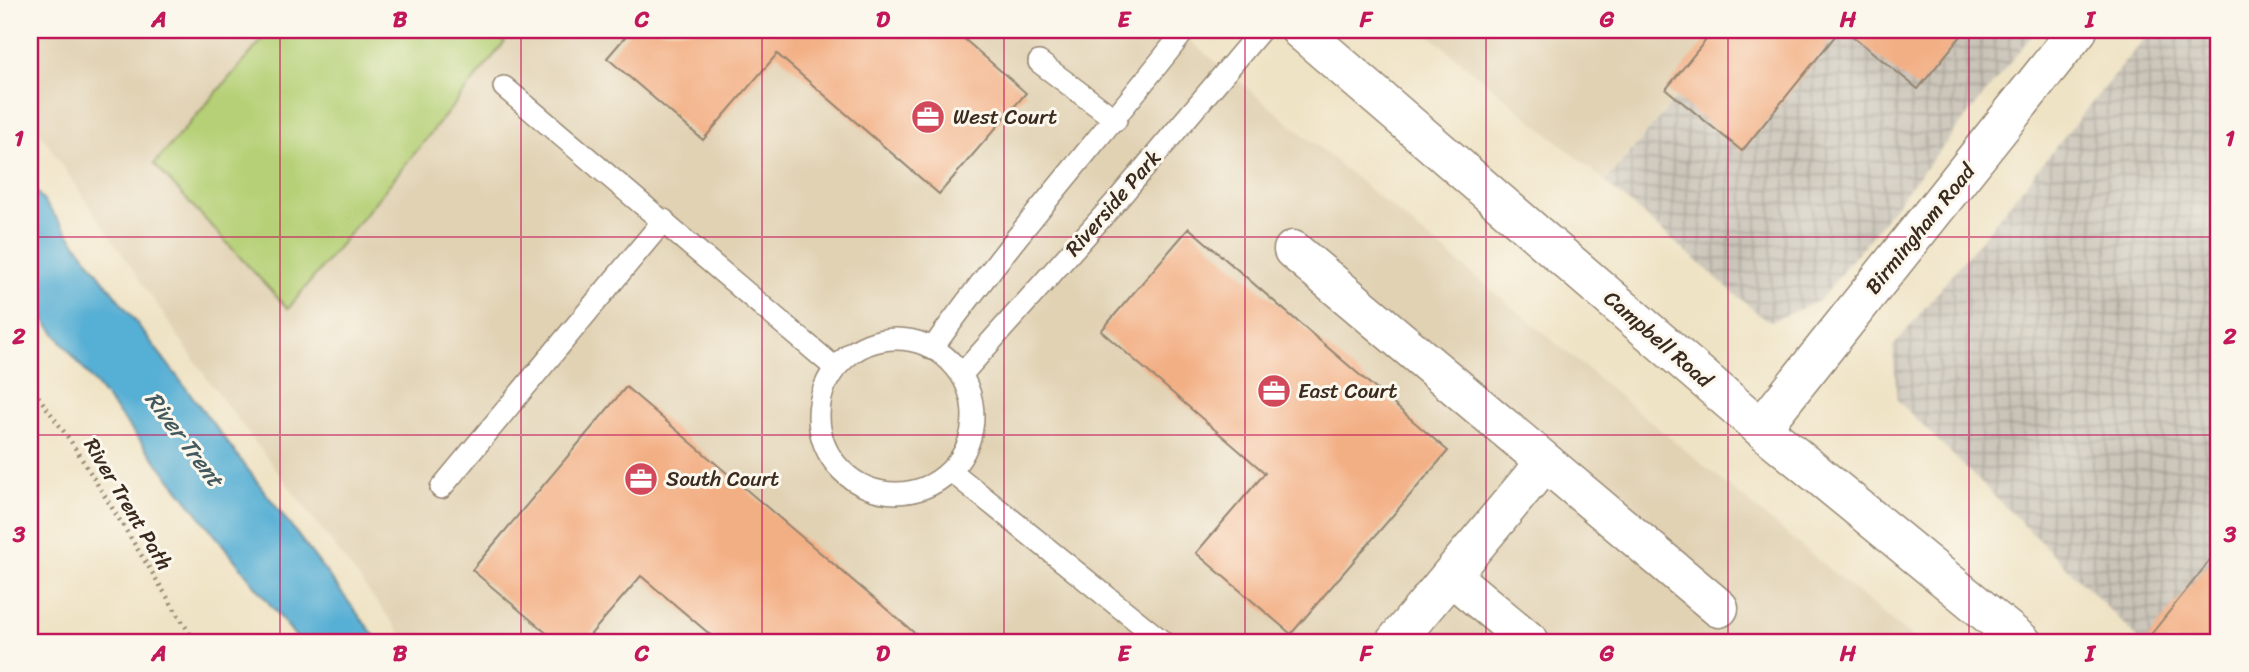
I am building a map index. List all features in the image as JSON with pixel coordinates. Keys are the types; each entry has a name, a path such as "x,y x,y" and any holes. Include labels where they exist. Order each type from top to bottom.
{"street":[{"name":"Campbell Road","path":"1300,30 1761,428 2022,642"},
{"name":"Birmingham Road","path":"1761,428 2078,30"},
{"path":"1293,250 1719,608"},
{"path":"1395,642 1545,462"},
{"path":"1451,576 1530,642"}],"lane":[{"path":"932,349 986,272 1116,120 1185,30"},
{"name":"Riverside Park","path":"962,374 1120,197 1261,30"},
{"path":"1040,62 1116,120"},
{"path":"504,87 664,220 834,367"},
{"path":"441,488 664,220"},
{"path":"897,338 922,342 932,349 946,356 962,374 971,399 974,425 965,450 951,471 930,486 906,493 880,492 856,483 838,467 824,445 819,420 821,396 834,367 849,354 872,342 897,338"},
{"path":"951,471 1163,642"}],"path":[{"name":"River Trent Path","path":"30,385 70,440 195,642"}],"shaded area":[{"path":"30,30 1177,30 1917,642 407,642 208,380 30,118"},
{"path":"1423,30 1714,30 1666,89 1676,97 1605,181"},
{"path":"1714,30 2036,30 1819,301 1772,321 1763,318 1605,182 1676,98 1666,89"},
{"path":"2151,30 2219,30 2219,642 2142,642 1897,400 1893,347"}],"green space":[{"path":"271,30 491,30 505,42 288,309 154,164"}],"water":[{"name":"River Trent","path":"30,183 379,642 300,642 46,322 30,300"}],"building":[{"name":"West Court","path":"631,30 954,30 1026,93 939,194 777,54 703,140 607,58"},
{"path":"1714,30 1840,30 1742,151 1666,89"},
{"path":"1845,30 1966,30 1918,89"},
{"name":"East Court","path":"1189,228 1448,451 1291,634 1196,553 1265,473 1101,331"},
{"name":"South Court","path":"626,387 925,642 719,642 641,576 584,642 557,642 472,570"},
{"path":"2219,549 2219,642 2145,642"}],"place":[{"name":"West Court","path":"928,117"},
{"name":"East Court","path":"1274,391"},
{"name":"South Court","path":"641,479"}]}
